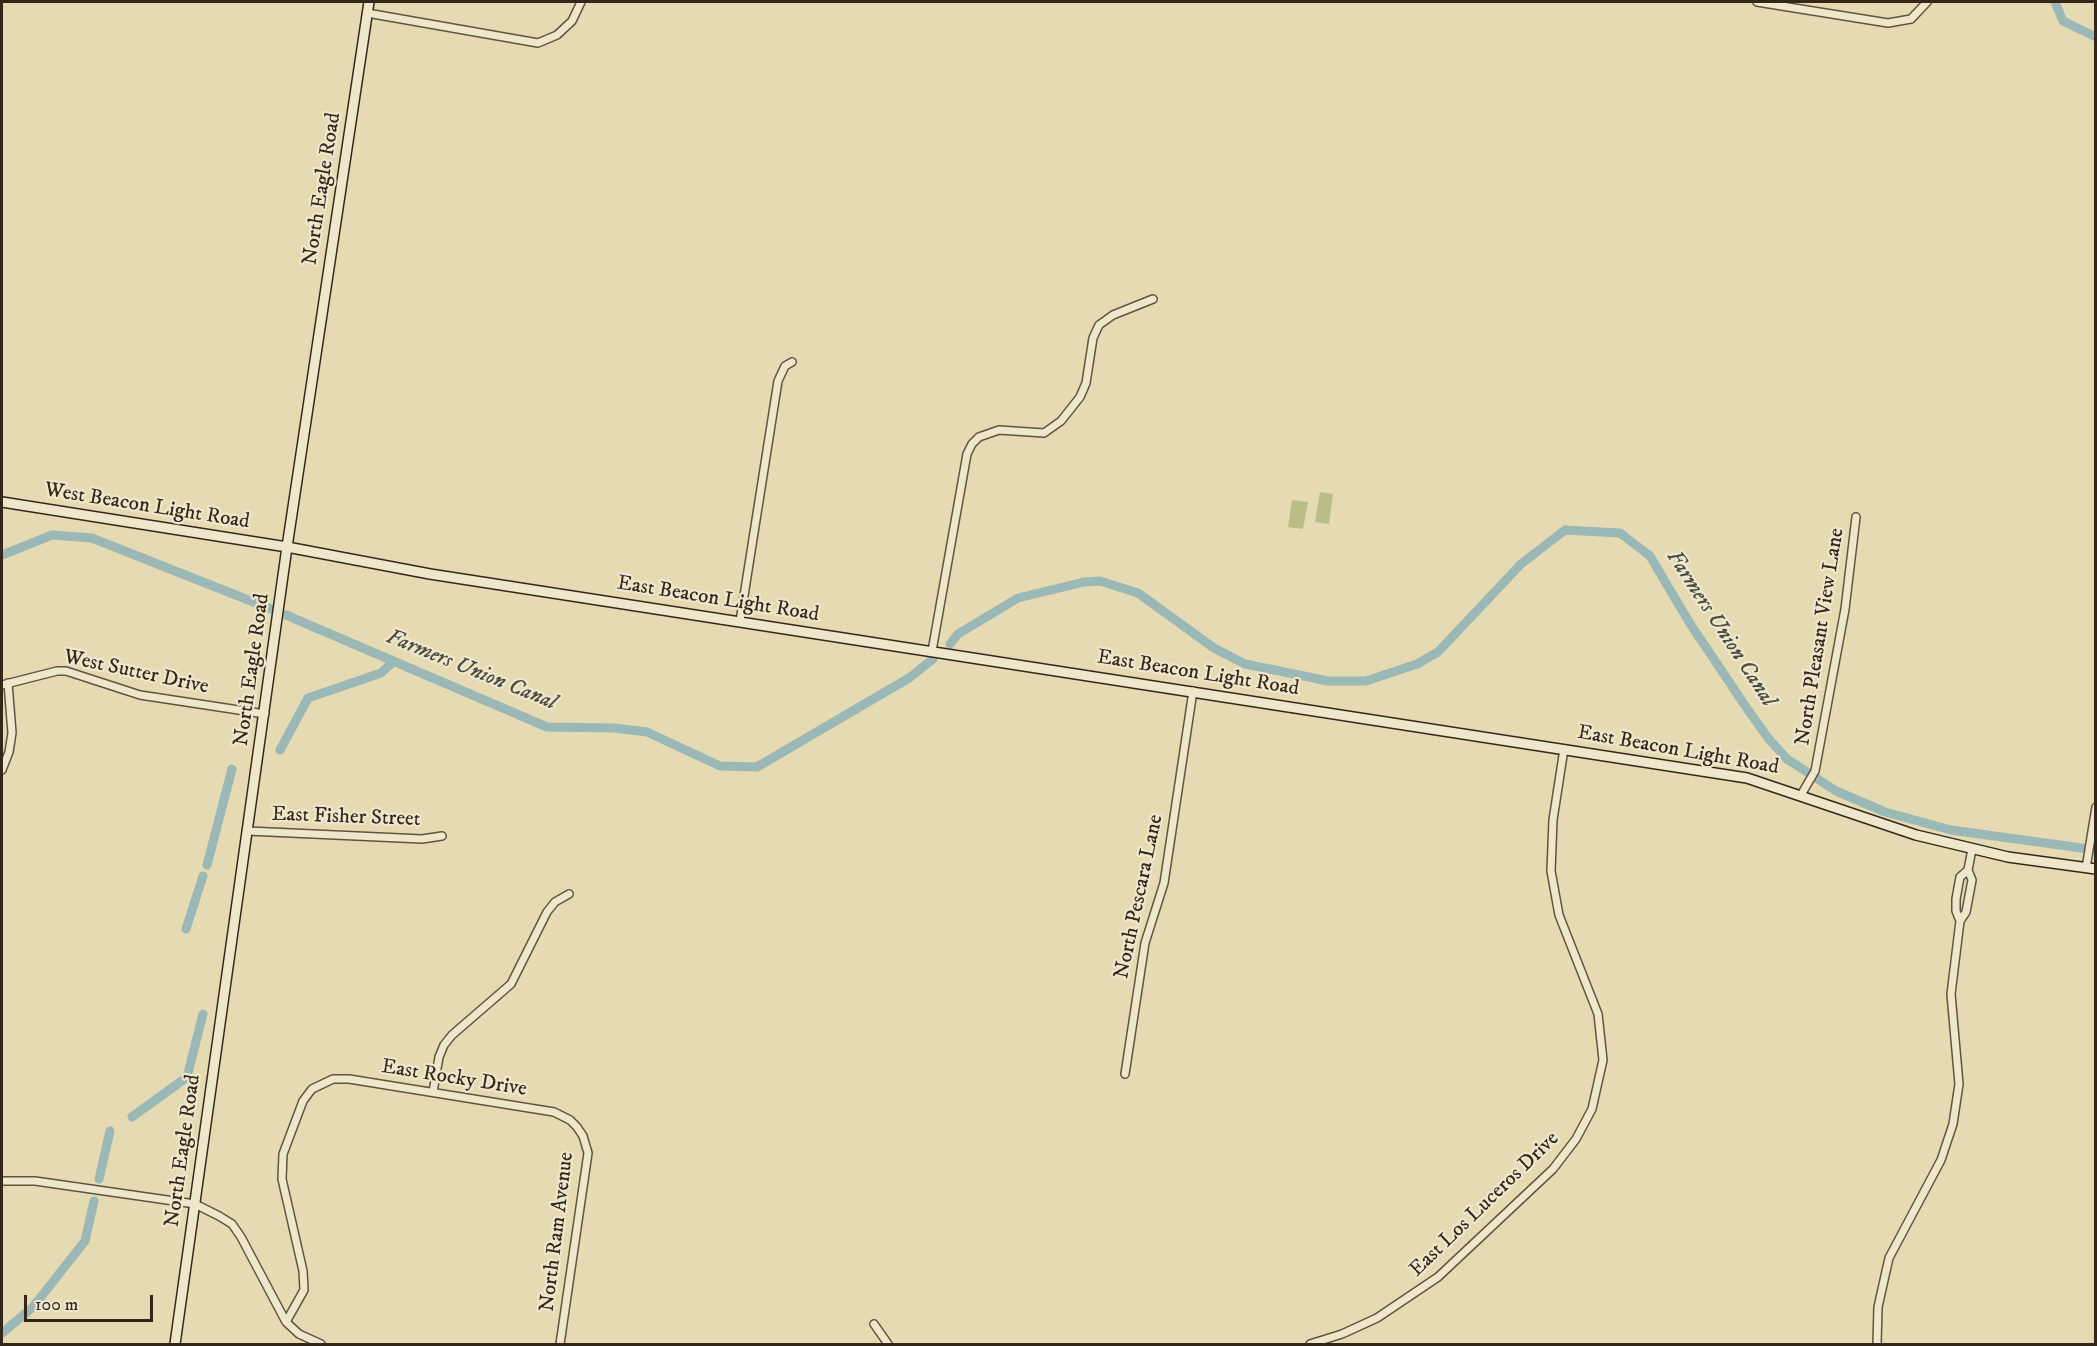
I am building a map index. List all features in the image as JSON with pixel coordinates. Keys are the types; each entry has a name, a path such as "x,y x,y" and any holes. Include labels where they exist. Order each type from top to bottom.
{"main road":[{"name":"North Eagle Road","path":"175,1344 288,547 369,2"},
{"name":"West Beacon Light Road","path":"2,502 288,547"},
{"name":"East Beacon Light Road","path":"288,547 430,574 1747,778 1801,795 1868,821 1972,849 2091,869"}],"street":[{"path":"368,13 538,43 557,35 572,21 581,2"},
{"path":"1756,2 1888,23 1911,19 1927,2"},
{"path":"932,651 967,454 972,444 989,432 1010,430 1035,434 1044,433 1056,425 1080,397 1086,383 1093,338 1099,325 1113,315 1153,299"},
{"path":"740,621 777,381 785,366 792,362"},
{"name":"North Pleasant View Lane","path":"1801,795 1815,771 1845,609 1856,517"},
{"name":"West Sutter Drive","path":"5,684 57,671 66,671 140,695 265,714"},
{"path":"2,770 9,753 12,733 5,684"},
{"name":"North Pescara Lane","path":"1125,1074 1145,943 1164,883 1193,691"},
{"name":"East Los Luceros Drive","path":"1310,1344 1342,1334 1377,1318 1438,1276 1552,1169 1576,1139 1592,1109 1603,1060 1598,1014 1559,915 1551,872 1553,820 1564,748"},
{"path":"2091,869 2089,849 2096,807"},
{"name":"East Fisher Street","path":"248,831 422,839 442,836"},
{"path":"1877,1344 1878,1307 1889,1258 1941,1160 1953,1125 1959,1084 1951,994 1960,921 1966,912 1972,880 1968,870 1972,849"},
{"path":"1960,921 1956,911 1956,899 1960,877 1968,870"},
{"path":"433,1092 439,1057 444,1045 452,1035 511,984 547,912 555,902 569,894"},
{"name":"East Rocky Drive","path":"286,1322 304,1290 303,1271 280,1166 303,1101 322,1083 349,1078 554,1112 570,1120 577,1127"},
{"name":"North Ram Avenue","path":"560,1344 588,1153 583,1136 577,1127"},
{"path":"2,1181 35,1181 195,1204 232,1224 286,1322 299,1334 321,1344"},
{"path":"873,1324 888,1344"}],"green space":[{"path":"1320,492 1333,494 1329,524 1315,522"},
{"path":"1292,500 1308,502 1303,529 1288,527"}],"waterway":[{"path":"2055,2 2063,21 2096,37"},
{"name":"Farmers Union Canal","path":"950,644 958,634 1018,598 1084,582 1100,581 1138,593 1214,648 1245,664 1328,681 1366,681 1417,664 1438,652 1521,564 1565,530 1620,533 1650,556 1689,622 1746,707 1768,738 1787,759 1836,791 1885,812 1951,830 2096,850"},
{"name":"Farmers Union Canal","path":"2,555 52,535 92,538 271,609"},
{"name":"Farmers Union Canal","path":"286,615 547,727 614,728 647,732 720,766 757,767 909,678 933,659"},
{"path":"280,750 308,698 381,673 394,661"},
{"path":"207,865 232,769"},
{"path":"186,929 203,876"},
{"path":"132,1117 187,1077 203,1014"},
{"path":"99,1179 110,1131"},
{"path":"2,1333 33,1307 85,1241 94,1201"}]}
